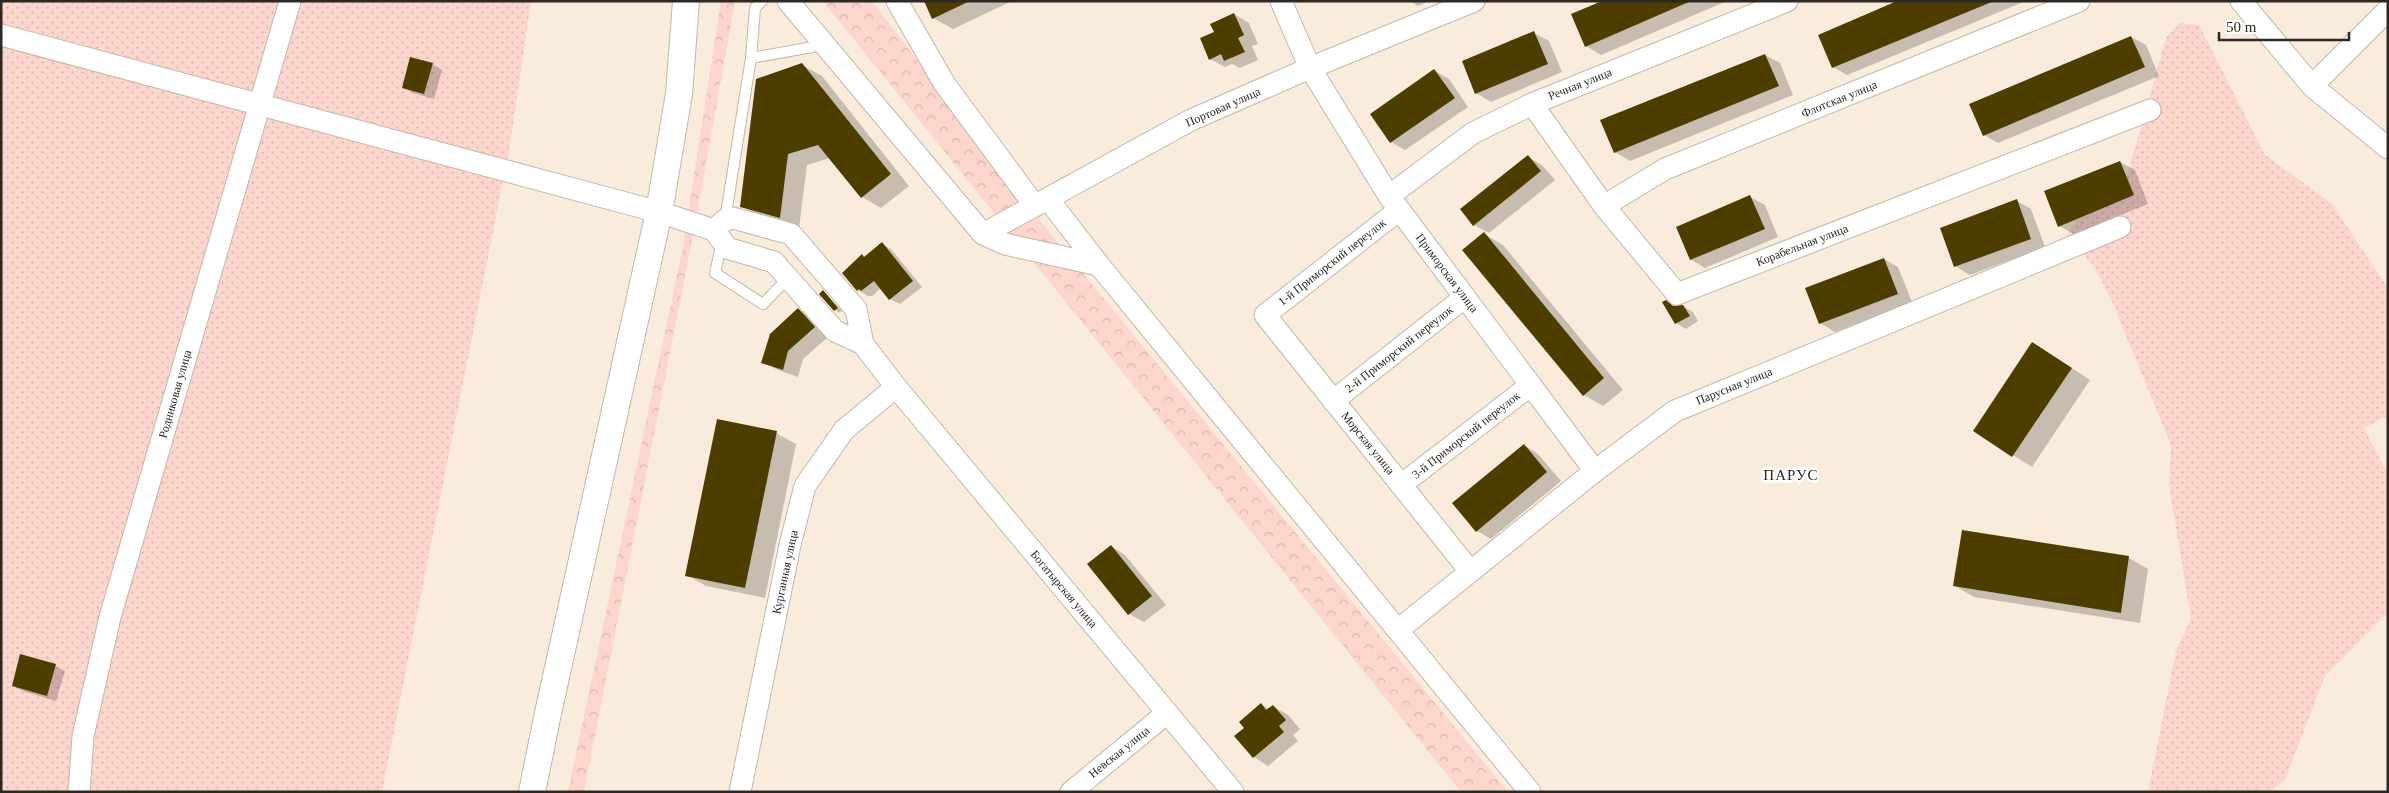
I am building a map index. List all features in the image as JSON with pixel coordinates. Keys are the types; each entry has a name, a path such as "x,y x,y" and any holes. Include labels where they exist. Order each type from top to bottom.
{"street":[{"name":"Родниковая улица","path":"78,792 83,736 110,617 290,1"},
{"path":"532,792 659,212 679,94 686,1"},
{"path":"788,1 983,234 1005,244 1099,265"},
{"path":"897,1 944,83 1041,202 1099,265 1530,792"},
{"name":"Приморская улица","path":"1281,1 1310,68 1394,203 1595,471"},
{"name":"Портовая улица","path":"983,234 1192,120 1310,68 1474,1"},
{"name":"Речная улица","path":"1394,203 1473,133 1532,104 1787,1"},
{"name":"Флотская улица","path":"1604,206 1665,169 2079,1"},
{"path":"2241,1 2312,86 2388,148"},
{"path":"2312,86 2388,10"},
{"path":"1,35 720,230"},
{"name":"Корабельная улица","path":"1532,104 1604,206 1676,294 2150,110"},
{"name":"1-й Приморский переулок","path":"1265,315 1394,203"},
{"path":"720,230 733,218 791,234 856,309 863,344"},
{"name":"Парусная улица","path":"1398,630 1595,471 1675,411 2120,227"},
{"path":"720,230 727,248 774,262 835,331 863,344"},
{"name":"2-й Приморский переулок","path":"1333,400 1465,297"},
{"name":"Морская улица","path":"1265,315 1470,571"},
{"name":"Богатырская улица","path":"863,344 896,387 1233,792"},
{"name":"3-й Приморский переулок","path":"1402,485 1531,385"},
{"name":"Курганная улица","path":"740,792 790,545 805,486 844,430 896,387"},
{"name":"Невская улица","path":"1071,792 1167,713"}],"lane":[{"path":"762,1 755,8 751,58 720,230 715,273 763,304 788,278"},
{"path":"751,58 824,44"}],"green space":[{"path":"1,1 531,1 510,145 382,792 1,792"},
{"path":"721,1 735,1 699,204 584,792 568,792 682,252"},
{"path":"823,1 872,1 1023,200 1508,792 1461,792"},
{"path":"2180,23 2199,25 2265,155 2332,204 2388,288 2388,419 2382,418 2364,428 2388,475 2388,616 2384,616 2325,676 2285,780 2269,792 2148,792 2176,651 2191,618 2169,485 2171,445 2111,299 2093,265 2066,236 2086,207 2124,187 2166,38"}],"building":[{"path":"924,1 970,1 932,19"},
{"path":"1602,1 1691,1 1585,47 1571,14"},
{"path":"1897,1 1994,1 1832,68 1818,35"},
{"path":"1234,13 1244,35 1238,38 1245,52 1224,61 1221,54 1209,60 1200,38 1214,32 1210,24"},
{"path":"1534,31 1548,64 1475,94 1462,61"},
{"path":"2131,36 2145,67 1983,136 1969,104"},
{"path":"1765,54 1779,86 1614,153 1600,120"},
{"path":"410,57 433,63 424,94 402,88"},
{"path":"802,63 891,174 861,198 818,145 788,154 780,218 740,207 756,79"},
{"path":"1434,69 1455,98 1390,143 1370,114"},
{"path":"1528,155 1541,171 1473,226 1460,209"},
{"path":"2120,161 2134,195 2058,227 2044,191"},
{"path":"1750,195 1765,229 1690,260 1676,227"},
{"path":"2017,199 2031,239 1954,267 1940,228"},
{"path":"1484,232 1604,378 1583,396 1462,250"},
{"path":"882,242 913,281 889,300 874,281 861,291 859,289 857,291 842,273 862,254 864,257"},
{"path":"1884,258 1898,294 1819,324 1805,288"},
{"path":"823,290 838,308 834,311 819,294"},
{"path":"1666,300 1673,306 1683,305 1690,316 1675,324 1662,302"},
{"path":"798,308 815,327 788,351 783,370 761,363 770,334"},
{"path":"2032,342 2072,368 2012,457 1973,431"},
{"path":"717,419 777,431 745,588 685,576"},
{"path":"1524,444 1547,472 1476,532 1452,503"},
{"path":"1962,530 2129,556 2121,613 1953,586"},
{"path":"1111,545 1152,596 1128,615 1087,564"},
{"path":"20,654 56,664 47,696 12,686"},
{"path":"1261,703 1266,710 1273,705 1286,720 1279,726 1284,732 1253,758 1234,736 1244,728 1239,722"}],"district":[{"name":"ПАРУС","path":"1791,475"}]}
